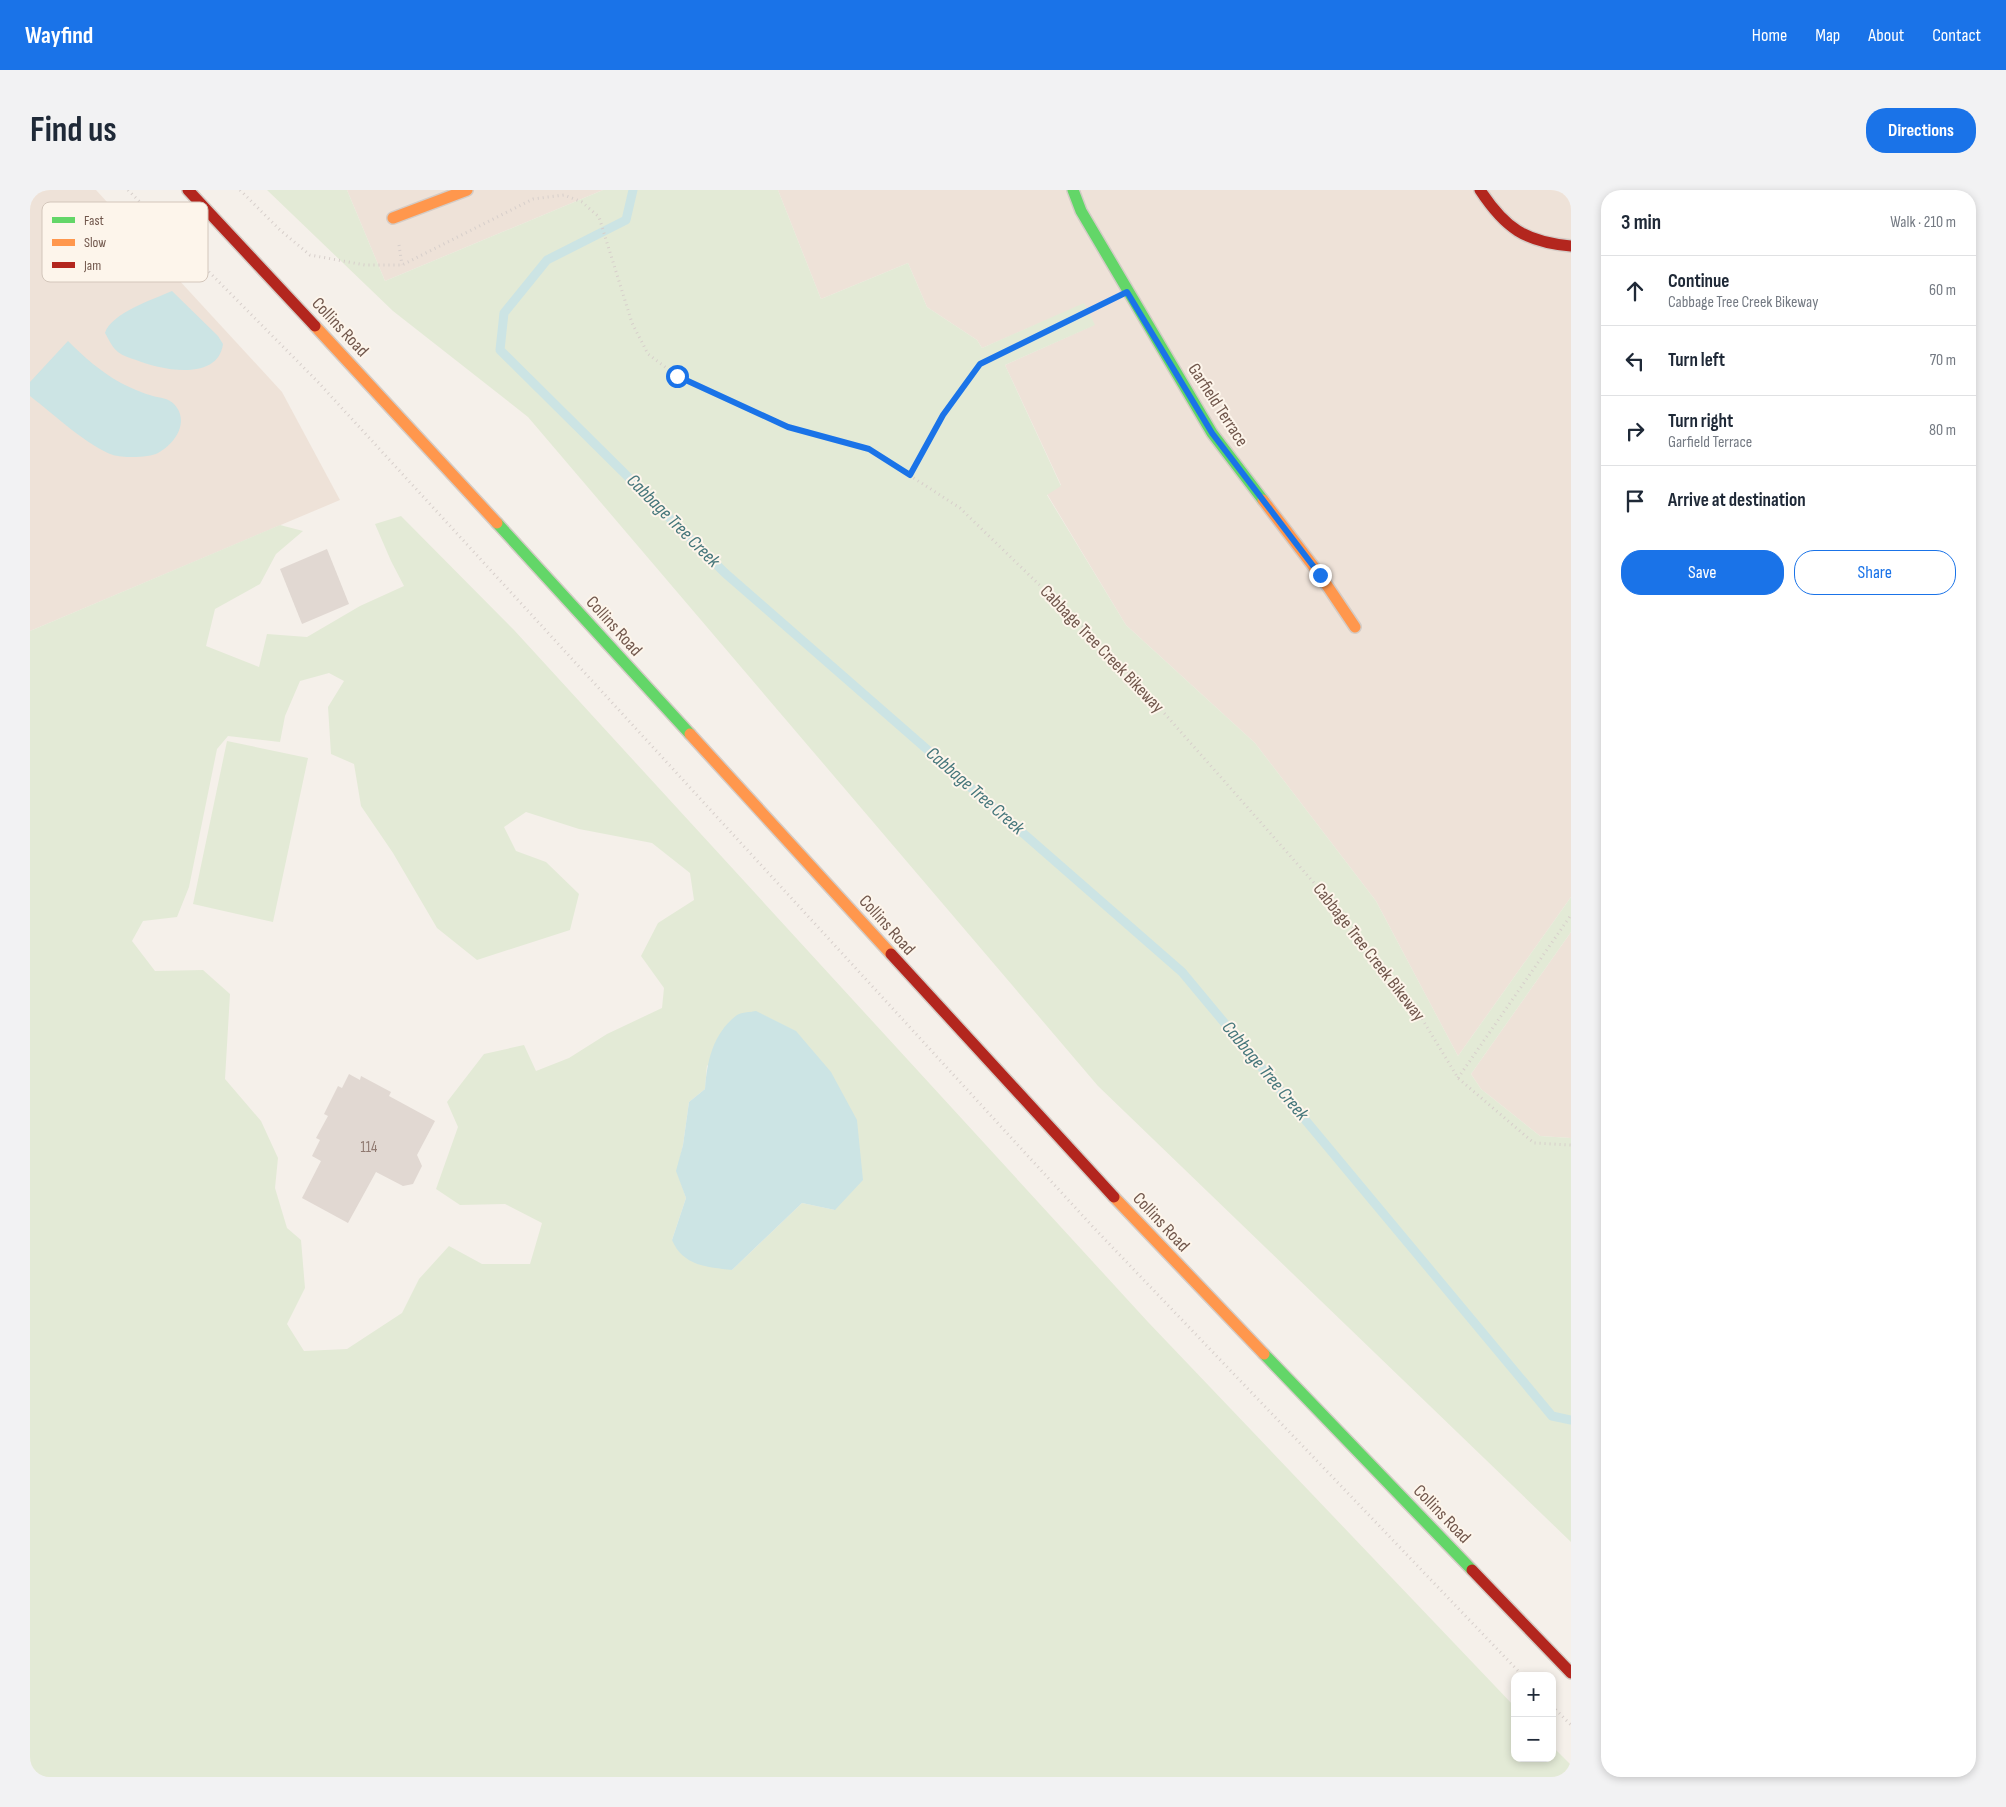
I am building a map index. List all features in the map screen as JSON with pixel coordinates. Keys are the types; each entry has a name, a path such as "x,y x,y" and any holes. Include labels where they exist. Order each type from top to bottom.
{"main road":[{"name":"Collins Road","path":"188,190 199,202"},
{"path":"393,218 467,190"},
{"name":"Garfield Terrace","path":"1073,190 1081,211 1127,292 1212,433 1320,575 1355,627"},
{"path":"1480,190 1491,209 1516,231 1544,244 1571,246"},
{"name":"Collins Road","path":"208,211 377,393 1145,1231 1571,1673"}],"path":[{"path":"128,190 140,202"},
{"path":"563,190 564,195"},
{"name":"Cabbage Tree Creek Bikeway","path":"599,217 632,323 648,354 677,376 788,427 869,449 960,508 1122,664 1338,910 1410,999 1458,1078 1534,1143 1571,1145"},
{"path":"208,271 318,382 1094,1228 1519,1672"},
{"path":"910,475 943,415 980,364 1127,292"},
{"path":"1458,1078 1571,915"},
{"path":"1556,1710 1571,1725"}],"shaded area":[{"path":"30,190 96,190 107,202 42,202 42,282 181,282 282,392 340,500 30,631"},
{"path":"347,190 603,190 385,281"},
{"path":"778,190 1571,190 1571,897 1458,1056 1376,901 1255,743 1126,625 1047,494 1061,485 1005,365 1094,325 1084,304 982,348 977,340 927,307 908,263 821,299"},
{"path":"1571,932 1571,1138 1540,1136 1481,1089 1471,1074"}],"green space":[{"path":"267,190 347,190 385,281 603,190 778,190 821,299 908,263 927,307 977,340 982,348 1084,303 1095,325 1005,365 1061,486 1047,495 1126,625 1255,743 1376,901 1458,1056 1571,897 1571,932 1471,1074 1481,1089 1540,1136 1571,1138 1571,1542 1098,1086 528,417 393,311"},
{"path":"401,516 514,630 1148,1322 1511,1703 1511,1762 1556,1762 1556,1750 1571,1765 1571,1777 30,1777 30,631 280,525 303,531 276,554 260,584 215,609 206,646 259,667 267,634 307,637 360,606 404,586 375,524","holes":["329,673 344,681 328,707 331,754 354,764 361,806 393,853 437,928 477,960 570,930 579,894 546,862 516,851 504,827 526,812 579,829 652,843 690,873 694,900 658,923 641,956 664,988 662,1008 607,1034 569,1058 536,1071 524,1045 484,1054 447,1102 458,1127 436,1189 460,1205 505,1204 542,1223 530,1264 482,1264 449,1246 419,1279 402,1313 347,1349 304,1351 287,1324 305,1288 301,1240 287,1228 275,1188 278,1158 261,1121 225,1079 230,994 203,970 155,971 132,941 143,921 177,917 189,887 217,749 228,736 280,742 285,716 300,681","707,1065 835,1210 802,1203 732,1270 672,1240 686,1198 677,1171 689,1102 705,1089"]},
{"path":"227,741 308,758 273,922 193,904"}],"water":[{"path":"172,291 218,336 223,344 219,356 211,364 187,370 146,364 118,352 112,346 105,333 115,319 124,313"},
{"path":"68,341 93,364 114,379 149,395 167,399 174,404 179,411 181,424 175,438 165,449 154,455 142,457 113,455 93,445 30,396 30,382"},
{"path":"756,1011 796,1031 831,1072 857,1120 863,1180 835,1210 802,1203 732,1270 714,1268 689,1260 682,1255 672,1240 686,1198 676,1171 683,1145 689,1102 705,1089 707,1068 717,1039 722,1030 737,1015"}],"building":[{"path":"327,549 349,604 302,624 280,569"},
{"path":"349,1074 360,1080 361,1076 391,1092 389,1096 435,1121 417,1155 422,1166 413,1184 403,1186 376,1172 348,1223 302,1198 321,1161 312,1156 320,1140 316,1138 328,1116 324,1114 338,1086 342,1088"}],"waterway":[{"name":"Cabbage Tree Creek","path":"633,190 626,220 547,260 504,313 500,350 725,573 1182,972 1552,1416 1571,1420"}],"traffic: fast":[{"path":"1073,190 1081,211 1212,433 1263,500"},
{"path":"497,523 690,734"},
{"path":"1264,1354 1472,1570"}],"traffic: slow":[{"path":"393,218 467,190"},
{"path":"315,326 497,523"},
{"path":"1263,500 1320,575 1355,627"},
{"path":"690,734 891,954"},
{"path":"1114,1197 1264,1354"}],"traffic: jam":[{"path":"188,190 199,202"},
{"path":"1480,190 1498,214 1518,231 1541,241 1571,246"},
{"path":"208,211 315,326"},
{"path":"891,954 1114,1197"},
{"path":"1472,1570 1571,1673"}],"route":[{"path":"677,376 788,427 869,449 910,475 943,415 980,364 1127,292 1212,433 1320,575"}]}
